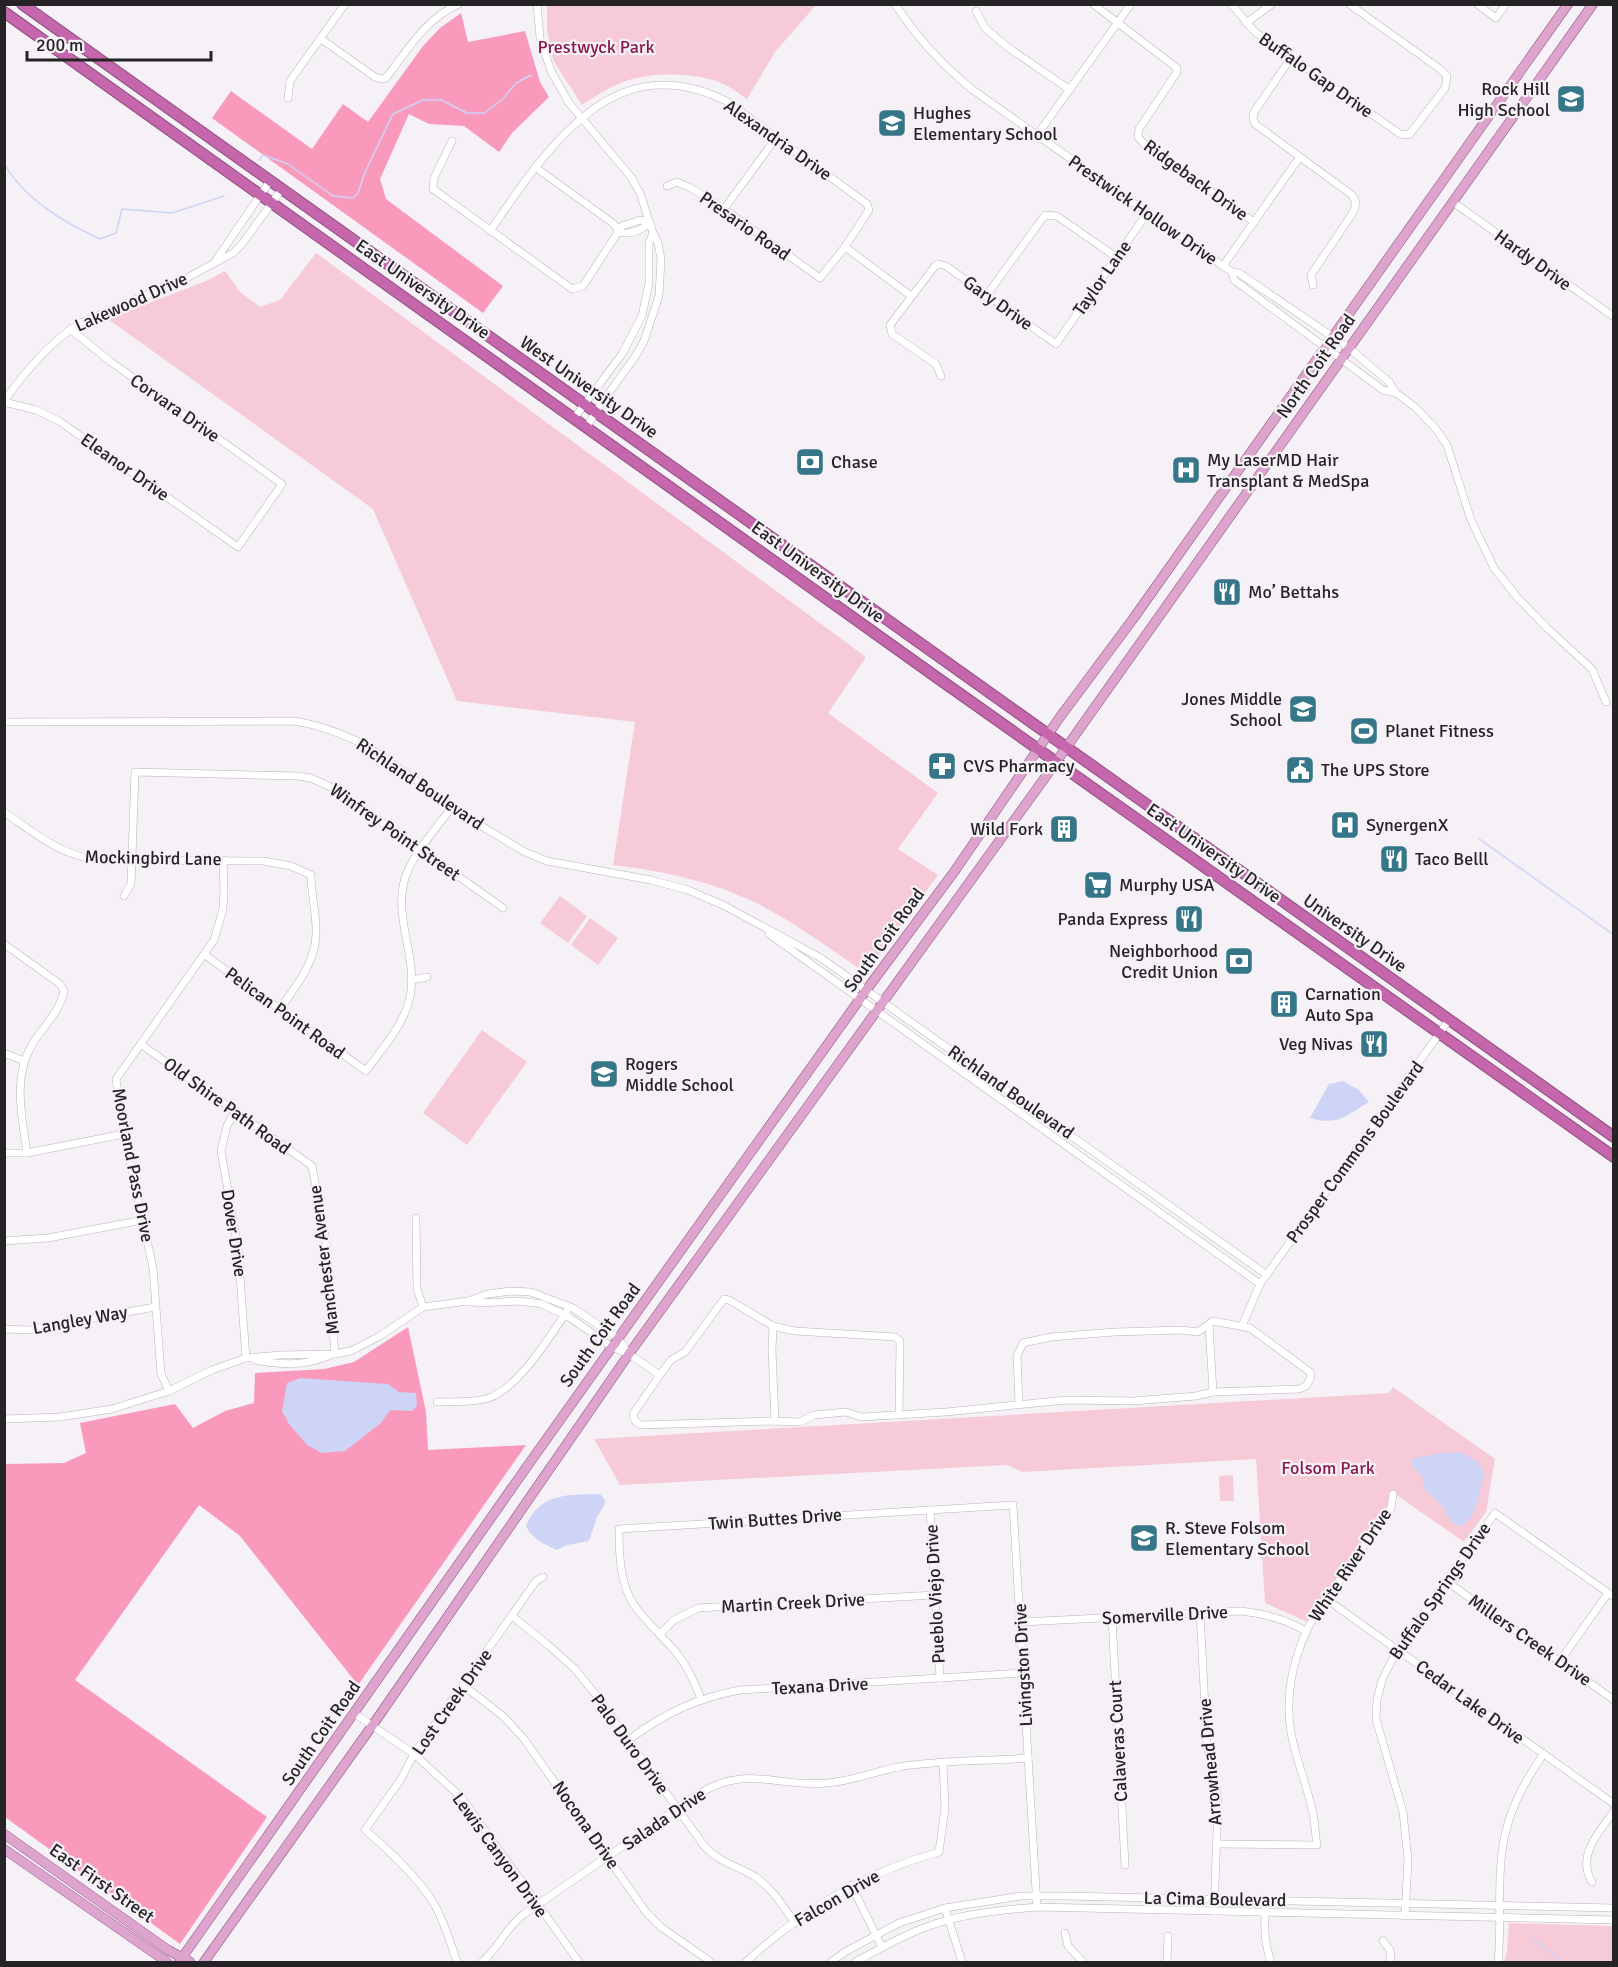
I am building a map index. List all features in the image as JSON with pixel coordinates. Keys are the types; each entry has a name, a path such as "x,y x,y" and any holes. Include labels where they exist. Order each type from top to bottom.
{"highway":[{"name":"West University Drive","path":"22,4 1048,734"},
{"name":"East University Drive","path":"4,12 1614,1157"},
{"name":"University Drive","path":"1048,734 1614,1137"}],"main road":[{"name":"North Coit Road","path":"1048,734 1163,576 1568,4"},
{"name":"North Coit Road","path":"1066,747 1593,4"},
{"path":"1437,190 1453,202"},
{"path":"1238,470 1255,480"},
{"path":"1163,576 1179,587"},
{"name":"South Coit Road","path":"183,1961 264,1841 615,1343 867,989 954,872 1048,734"},
{"name":"South Coit Road","path":"204,1962 372,1726 629,1354 1066,747"},
{"path":"954,872 969,883"},
{"path":"782,1109 799,1120"},
{"path":"723,1191 739,1203"},
{"name":"East First Street","path":"4,1834 183,1961"},
{"path":"264,1841 281,1854"},
{"name":"East First Street","path":"4,1849 167,1962"}],"street":[{"path":"288,98 290,81 345,4"},
{"path":"321,39 375,77 386,78 418,35 459,4"},
{"path":"537,4 540,38 551,71 569,103 631,177 640,193 658,243 661,278 659,296 651,324 635,357 587,426"},
{"name":"Prestwick Hollow Drive","path":"896,4 913,32 945,68 973,90 1223,266 1232,272 1239,273 1333,336 1389,382 1396,393 1415,407 1436,429 1447,446 1471,520 1494,568 1517,597 1547,628 1592,669 1606,702"},
{"path":"1093,4 1118,23"},
{"path":"1037,135 1131,4"},
{"name":"Buffalo Gap Drive","path":"1231,4 1255,32 1400,134 1409,135 1445,88 1447,76 1349,4"},
{"path":"1246,23 1272,4"},
{"path":"1477,4 1497,18 1506,4"},
{"path":"976,10 985,28 1006,46 1070,90"},
{"name":"Ridgeback Drive","path":"1118,23 1177,68 1177,72 1139,129 1138,137 1145,145 1254,222"},
{"path":"1291,58 1254,112 1253,119 1260,129 1352,195 1356,202 1354,211 1311,275 1313,285"},
{"name":"Alexandria Drive","path":"490,231 535,167 557,141 592,108 632,90 656,85 688,88 709,93 728,102 867,204 869,210 845,247"},
{"path":"724,209 776,138"},
{"path":"452,141 434,178 433,189 572,288 583,286 622,226 640,220 650,222"},
{"path":"1223,266 1299,158"},
{"path":"535,167 614,224 619,232"},
{"name":"Lakewood Drive","path":"214,262 270,181"},
{"name":"Presario Road","path":"668,186 677,182 691,188 820,278 845,247"},
{"name":"Lakewood Drive","path":"4,402 43,353 70,329 183,280 233,253 282,189"},
{"name":"Hardy Drive","path":"1453,202 1614,317"},
{"name":"Taylor Lane","path":"1056,344 1148,212"},
{"path":"986,296 1044,215 1057,216 1116,257"},
{"path":"575,417 622,354 642,316 649,283 649,243 653,233"},
{"path":"845,247 911,296 890,325 890,330 892,334 936,364 941,376"},
{"name":"Gary Drive","path":"911,296 932,269 939,264 946,266 1056,344"},
{"name":"Prestwick Hollow Drive","path":"1232,272 1234,280 1325,348 1383,390 1396,393"},
{"name":"Corvara Drive","path":"70,329 111,362 282,484 238,547"},
{"name":"Eleanor Drive","path":"4,402 36,410 59,421 238,547"},
{"name":"Richland Boulevard","path":"4,722 294,721 331,729 367,747 505,841 547,861 672,885 709,899 821,958 1267,1275"},
{"name":"Winfrey Point Street","path":"132,860 135,772 297,776 311,778 335,789 503,908"},
{"path":"427,977 412,980 401,895 405,876 453,806"},
{"name":"Mockingbird Lane","path":"4,812 49,843 79,858 279,863 311,875 315,947 310,964 280,1010"},
{"path":"124,896 131,885 132,860"},
{"name":"Moorland Pass Drive","path":"169,1391 161,1374 153,1268 124,1134 116,1079 214,940 223,909 223,860"},
{"name":"Richland Boulevard","path":"748,920 1260,1284"},
{"path":"4,944 60,984 64,991 62,1001 32,1045 24,1061 19,1095 27,1153"},
{"name":"Pelican Point Road","path":"205,955 366,1071 402,1018 410,998 412,980"},
{"name":"Prosper Commons Boulevard","path":"1242,1326 1260,1284 1449,1020"},
{"name":"Old Shire Path Road","path":"142,1045 312,1166"},
{"path":"4,1053 24,1061"},
{"name":"Dover Drive","path":"235,1111 227,1126 221,1151 238,1248 246,1358"},
{"path":"4,1153 27,1153 124,1134"},
{"name":"Manchester Avenue","path":"312,1166 326,1242 334,1354"},
{"path":"416,1218 417,1289 423,1307"},
{"path":"4,1241 48,1238 143,1220"},
{"path":"4,1419 60,1417 112,1409 169,1391 212,1370 246,1358 334,1354 351,1351 380,1336 423,1307 468,1301 488,1294 511,1291 531,1293 569,1306 629,1354 660,1375"},
{"path":"899,1415 900,1341 896,1337 795,1331 773,1326 724,1299 685,1352 671,1360 633,1414 635,1421 641,1425 800,1422 814,1414 846,1412 861,1418 899,1415 1066,1400 1133,1401 1196,1396 1213,1392 1299,1389 1309,1383 1311,1377 1310,1372 1250,1328 1213,1321 1197,1332 1181,1330 1115,1332 1051,1337 1023,1343 1017,1356 1019,1404"},
{"path":"468,1301 479,1303 519,1301 542,1304 565,1314 615,1343"},
{"path":"437,1402 488,1399 499,1393 520,1376 569,1306"},
{"name":"Langley Way","path":"4,1329 29,1330 155,1307"},
{"path":"1209,1325 1213,1392"},
{"path":"773,1326 775,1421"},
{"name":"White River Drive","path":"1217,1844 1317,1845 1313,1811 1296,1752 1289,1713 1296,1655 1305,1631 1391,1509 1393,1494"},
{"name":"Livingston Drive","path":"930,1510 1013,1505 1036,1907"},
{"name":"Twin Buttes Drive","path":"660,1634 633,1604 624,1582 619,1556 619,1529 930,1510"},
{"name":"Pueblo Viejo Drive","path":"930,1510 940,1678"},
{"name":"Buffalo Springs Drive","path":"1405,1916 1408,1860 1403,1812 1377,1719 1377,1700 1382,1680 1397,1650 1495,1513 1611,1595"},
{"name":"Lost Creek Drive","path":"457,1962 444,1924 433,1903 400,1862 365,1830 401,1779 414,1755 536,1581 543,1577"},
{"name":"Millers Creek Drive","path":"1446,1581 1614,1700"},
{"name":"Martin Creek Drive","path":"660,1634 674,1620 698,1608 935,1595"},
{"path":"1560,1661 1611,1595"},
{"name":"Cedar Lake Drive","path":"1326,1599 1614,1804"},
{"name":"Somerville Drive","path":"1021,1622 1241,1611 1268,1614 1288,1621 1305,1631"},
{"name":"Arrowhead Drive","path":"1200,1613 1207,1745 1217,1796 1214,1911"},
{"name":"Palo Duro Drive","path":"512,1616 575,1670 630,1739 707,1849 722,1861 763,1883 773,1892 795,1923"},
{"name":"Calaveras Court","path":"1112,1617 1125,1865"},
{"path":"660,1634 688,1669 700,1699"},
{"name":"Texana Drive","path":"630,1739 651,1724 700,1699 740,1690 1022,1674"},
{"name":"Nocona Drive","path":"463,1685 504,1717 524,1739 653,1920 711,1962"},
{"name":"Lewis Canyon Drive","path":"355,1714 414,1755 462,1798 579,1962"},
{"path":"1498,1962 1502,1851 1508,1824 1530,1774 1544,1755"},
{"name":"Salada Drive","path":"482,1962 494,1951 513,1923 537,1904 709,1788 736,1779 758,1778 799,1783 826,1783 850,1780 901,1767 1028,1758"},
{"name":"Falcon Drive","path":"746,1962 795,1923 851,1886 894,1867 939,1852 945,1808 944,1763"},
{"path":"1592,1882 1586,1872 1588,1851 1614,1811"},
{"path":"851,1886 882,1947"},
{"name":"La Cima Boulevard","path":"831,1962 899,1923 945,1908 1021,1896 1614,1908"},
{"path":"1267,1900 1265,1939 1271,1962"},
{"name":"La Cima Boulevard","path":"855,1962 926,1926 1008,1909 1036,1907 1614,1920"},
{"path":"945,1908 962,1962"},
{"path":"1065,1933 1068,1946 1083,1962"},
{"path":"1167,1962 1168,1936"},
{"path":"1383,1941 1390,1950 1391,1962"}],"green space":[{"name":"Prestwyck Park","path":"547,4 816,5 775,52 747,99 719,82 697,76 671,74 645,76 623,82 582,105 553,60 547,30"},
{"path":"316,253 866,657 828,713 938,793 898,849 938,875 866,973 786,920 741,896 687,878 613,865 635,722 457,701 373,509 108,319 206,281 225,271 240,292 260,307 280,300"},
{"path":"560,896 587,916 568,943 540,923"},
{"path":"590,918 618,938 598,965 571,945"},
{"path":"482,1030 527,1062 467,1145 423,1113"},
{"name":"Folsom Park","path":"1393,1387 1495,1459 1486,1512 1464,1542 1395,1494 1308,1622 1265,1603 1256,1459 1023,1472 1007,1465 620,1485 594,1439 1389,1393"},
{"path":"1233,1475 1234,1501 1220,1501 1219,1476"},
{"path":"1509,1923 1613,1926 1613,1962 1504,1962"}],"shaded area":[{"path":"461,13 468,42 525,31 540,82 549,97 512,133 499,152 464,126 429,124 409,114 380,179 386,199 503,286 483,313 212,118 231,91 312,149 343,104 368,122 423,46 440,28"},
{"path":"408,1327 426,1412 428,1450 526,1445 358,1685 240,1536 199,1505 75,1680 267,1817 180,1944 5,1817 5,1464 64,1463 86,1453 80,1423 175,1404 193,1428 225,1411 254,1403 255,1373 324,1369 354,1362"}],"water":[{"path":"1343,1081 1359,1090 1369,1102 1335,1120 1310,1118 1329,1084"},
{"path":"300,1378 388,1384 399,1392 416,1393 417,1406 412,1411 390,1410 381,1423 345,1451 322,1453 307,1445 289,1424 282,1411 287,1383"},
{"path":"1461,1452 1479,1463 1484,1473 1471,1517 1460,1527 1451,1521 1443,1507 1424,1489 1422,1476 1411,1462 1413,1458"},
{"path":"600,1494 605,1500 604,1506 597,1517 589,1541 567,1545 557,1550 535,1538 526,1526 532,1515 547,1501 567,1496"}],"waterway":[{"path":"259,160 263,155 288,164 333,196 353,198 358,193 365,172 393,114 423,100 441,100 467,113 484,113 503,99 516,83 531,75"},
{"path":"4,163 12,176 33,198 72,225 100,239 116,233 122,209 172,213 224,196"},
{"path":"1478,838 1614,935"},
{"path":"1532,1938 1563,1962"}],"place":[{"name":"Rock Hill High School","path":"1571,99"},
{"name":"Hughes Elementary School","path":"892,123"},
{"name":"Chase","path":"810,462"},
{"name":"My LaserMD Hair Transplant & MedSpa","path":"1186,470"},
{"name":"Mo’ Bettahs","path":"1227,592"},
{"name":"Jones Middle School","path":"1303,709"},
{"name":"Planet Fitness","path":"1364,731"},
{"name":"CVS Pharmacy","path":"942,766"},
{"name":"The UPS Store","path":"1300,770"},
{"name":"SynergenX","path":"1345,825"},
{"name":"Wild Fork","path":"1064,829"},
{"name":"Taco Belll","path":"1394,859"},
{"name":"Murphy USA","path":"1098,885"},
{"name":"Panda Express","path":"1189,919"},
{"name":"Neighborhood Credit Union","path":"1239,961"},
{"name":"Carnation Auto Spa","path":"1284,1004"},
{"name":"Veg Nivas","path":"1374,1044"},
{"name":"Rogers Middle School","path":"604,1074"},
{"name":"R. Steve Folsom Elementary School","path":"1144,1538"}]}
